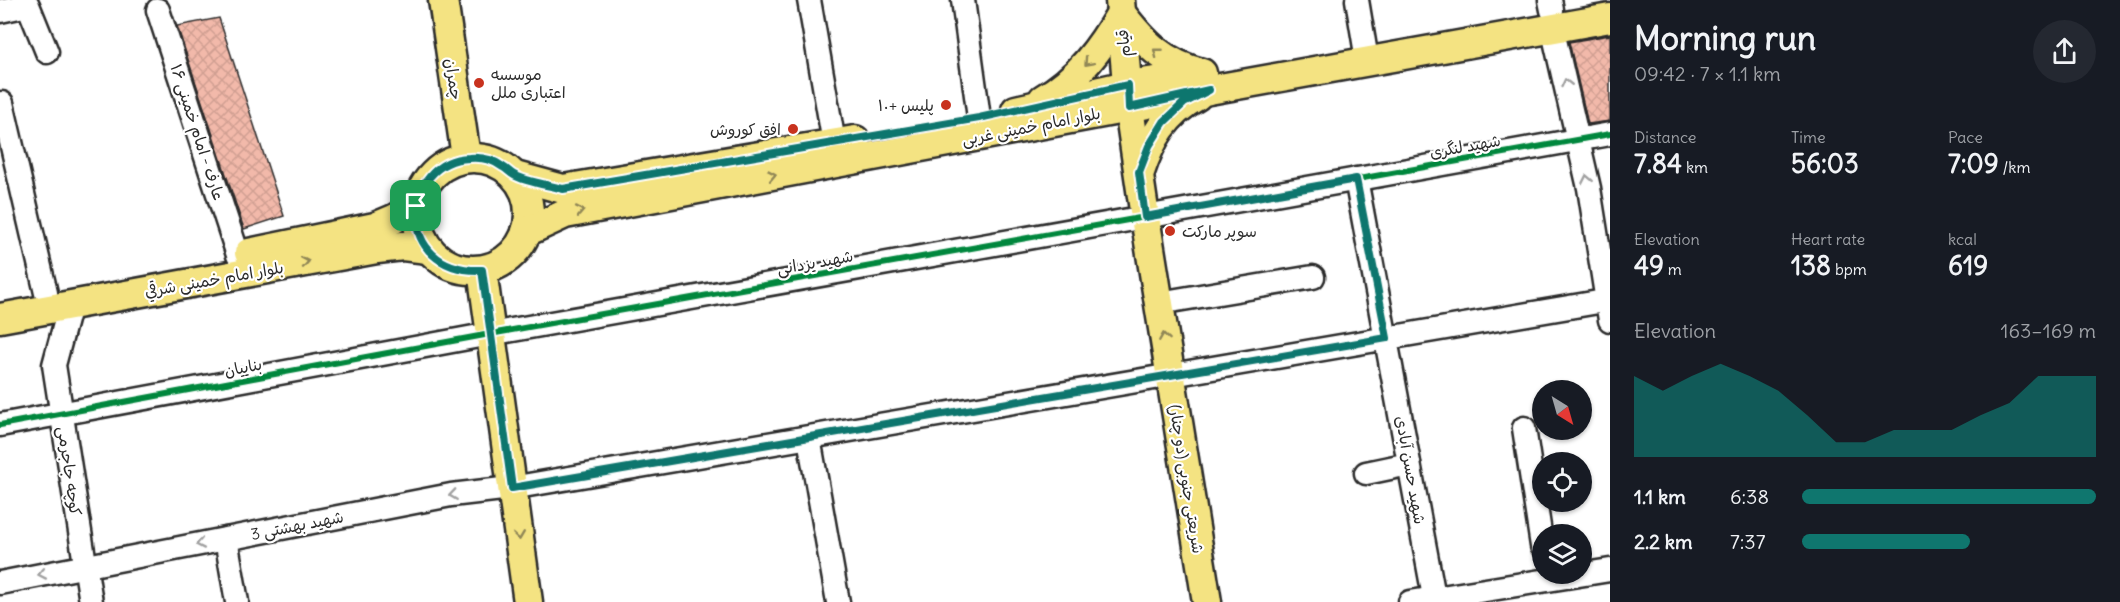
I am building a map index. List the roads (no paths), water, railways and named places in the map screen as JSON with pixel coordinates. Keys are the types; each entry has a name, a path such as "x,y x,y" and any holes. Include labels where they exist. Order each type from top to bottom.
{"main road":[{"name":"چمران","path":"442,0 466,158"},
{"name":"بلوار امام خمینی غربی","path":"526,232 565,214 1128,96 1551,13 1598,0"},
{"path":"1120,7 1137,35 1157,53 1206,82 1164,122 1149,146 1139,172"},
{"path":"1029,107 1052,94 1080,71 1108,37 1120,7"},
{"name":"قیام","path":"1120,7 1128,96"},
{"name":"بلوار امام خمینی غربی","path":"1206,82 1365,48 1551,13 1610,18"},
{"name":"بلوار امام خمینی غربی","path":"515,176 563,189 979,118 1029,107 1128,96"},
{"name":"شریعتی جنوبی (دو چنار)","path":"1128,96 1145,217 1207,602"},
{"path":"466,158 484,158 501,165 515,176 523,188 528,203 529,218 526,232 519,246 509,257 482,270 467,270 452,267 439,260 428,249 418,229 416,206 422,188 433,173 448,162 466,158"},
{"name":"بلوار امام خمینی شرقي","path":"0,318 58,299 238,255 375,227 416,206"},
{"name":"بلوار امام خمینی شرقي","path":"0,303 58,299 377,249 403,246 428,249"},
{"path":"482,270 528,602"}],"street":[{"path":"808,0 834,143"},
{"path":"963,0 979,118"},
{"path":"1357,0 1365,48"},
{"path":"0,11 28,5 46,52"},
{"name":"عارف - امام خمینی ۱۶","path":"158,10 238,255"},
{"path":"1551,13 1579,139 1609,307"},
{"path":"3,103 58,299"},
{"name":"شهید لنگری","path":"1145,217 1610,134"},
{"name":"شهید حسن آبادی","path":"1356,179 1434,600"},
{"name":"شهید یزدانی","path":"490,334 1145,217"},
{"path":"1159,303 1313,277"},
{"name":"کوچه جاجرمی","path":"58,299 54,365 91,602"},
{"name":"شهید بهشتی 3","path":"0,583 451,495 512,488 1387,338 1609,307"},
{"name":"بناییان","path":"0,425 490,334"},
{"path":"1524,428 1539,524"},
{"path":"809,438 838,602"},
{"path":"1366,473 1409,464"},
{"path":"226,538 237,602"},
{"path":"1592,572 1610,570"},
{"path":"1410,602 1434,600 1532,579"}],"place":[{"name":"موسسه اعتباری ملل","path":"479,83"},
{"name":"پلیس +۱۰","path":"946,105"},
{"name":"افق کوروش","path":"793,129"},
{"name":"سوپر مارکت","path":"1170,231"}]}
